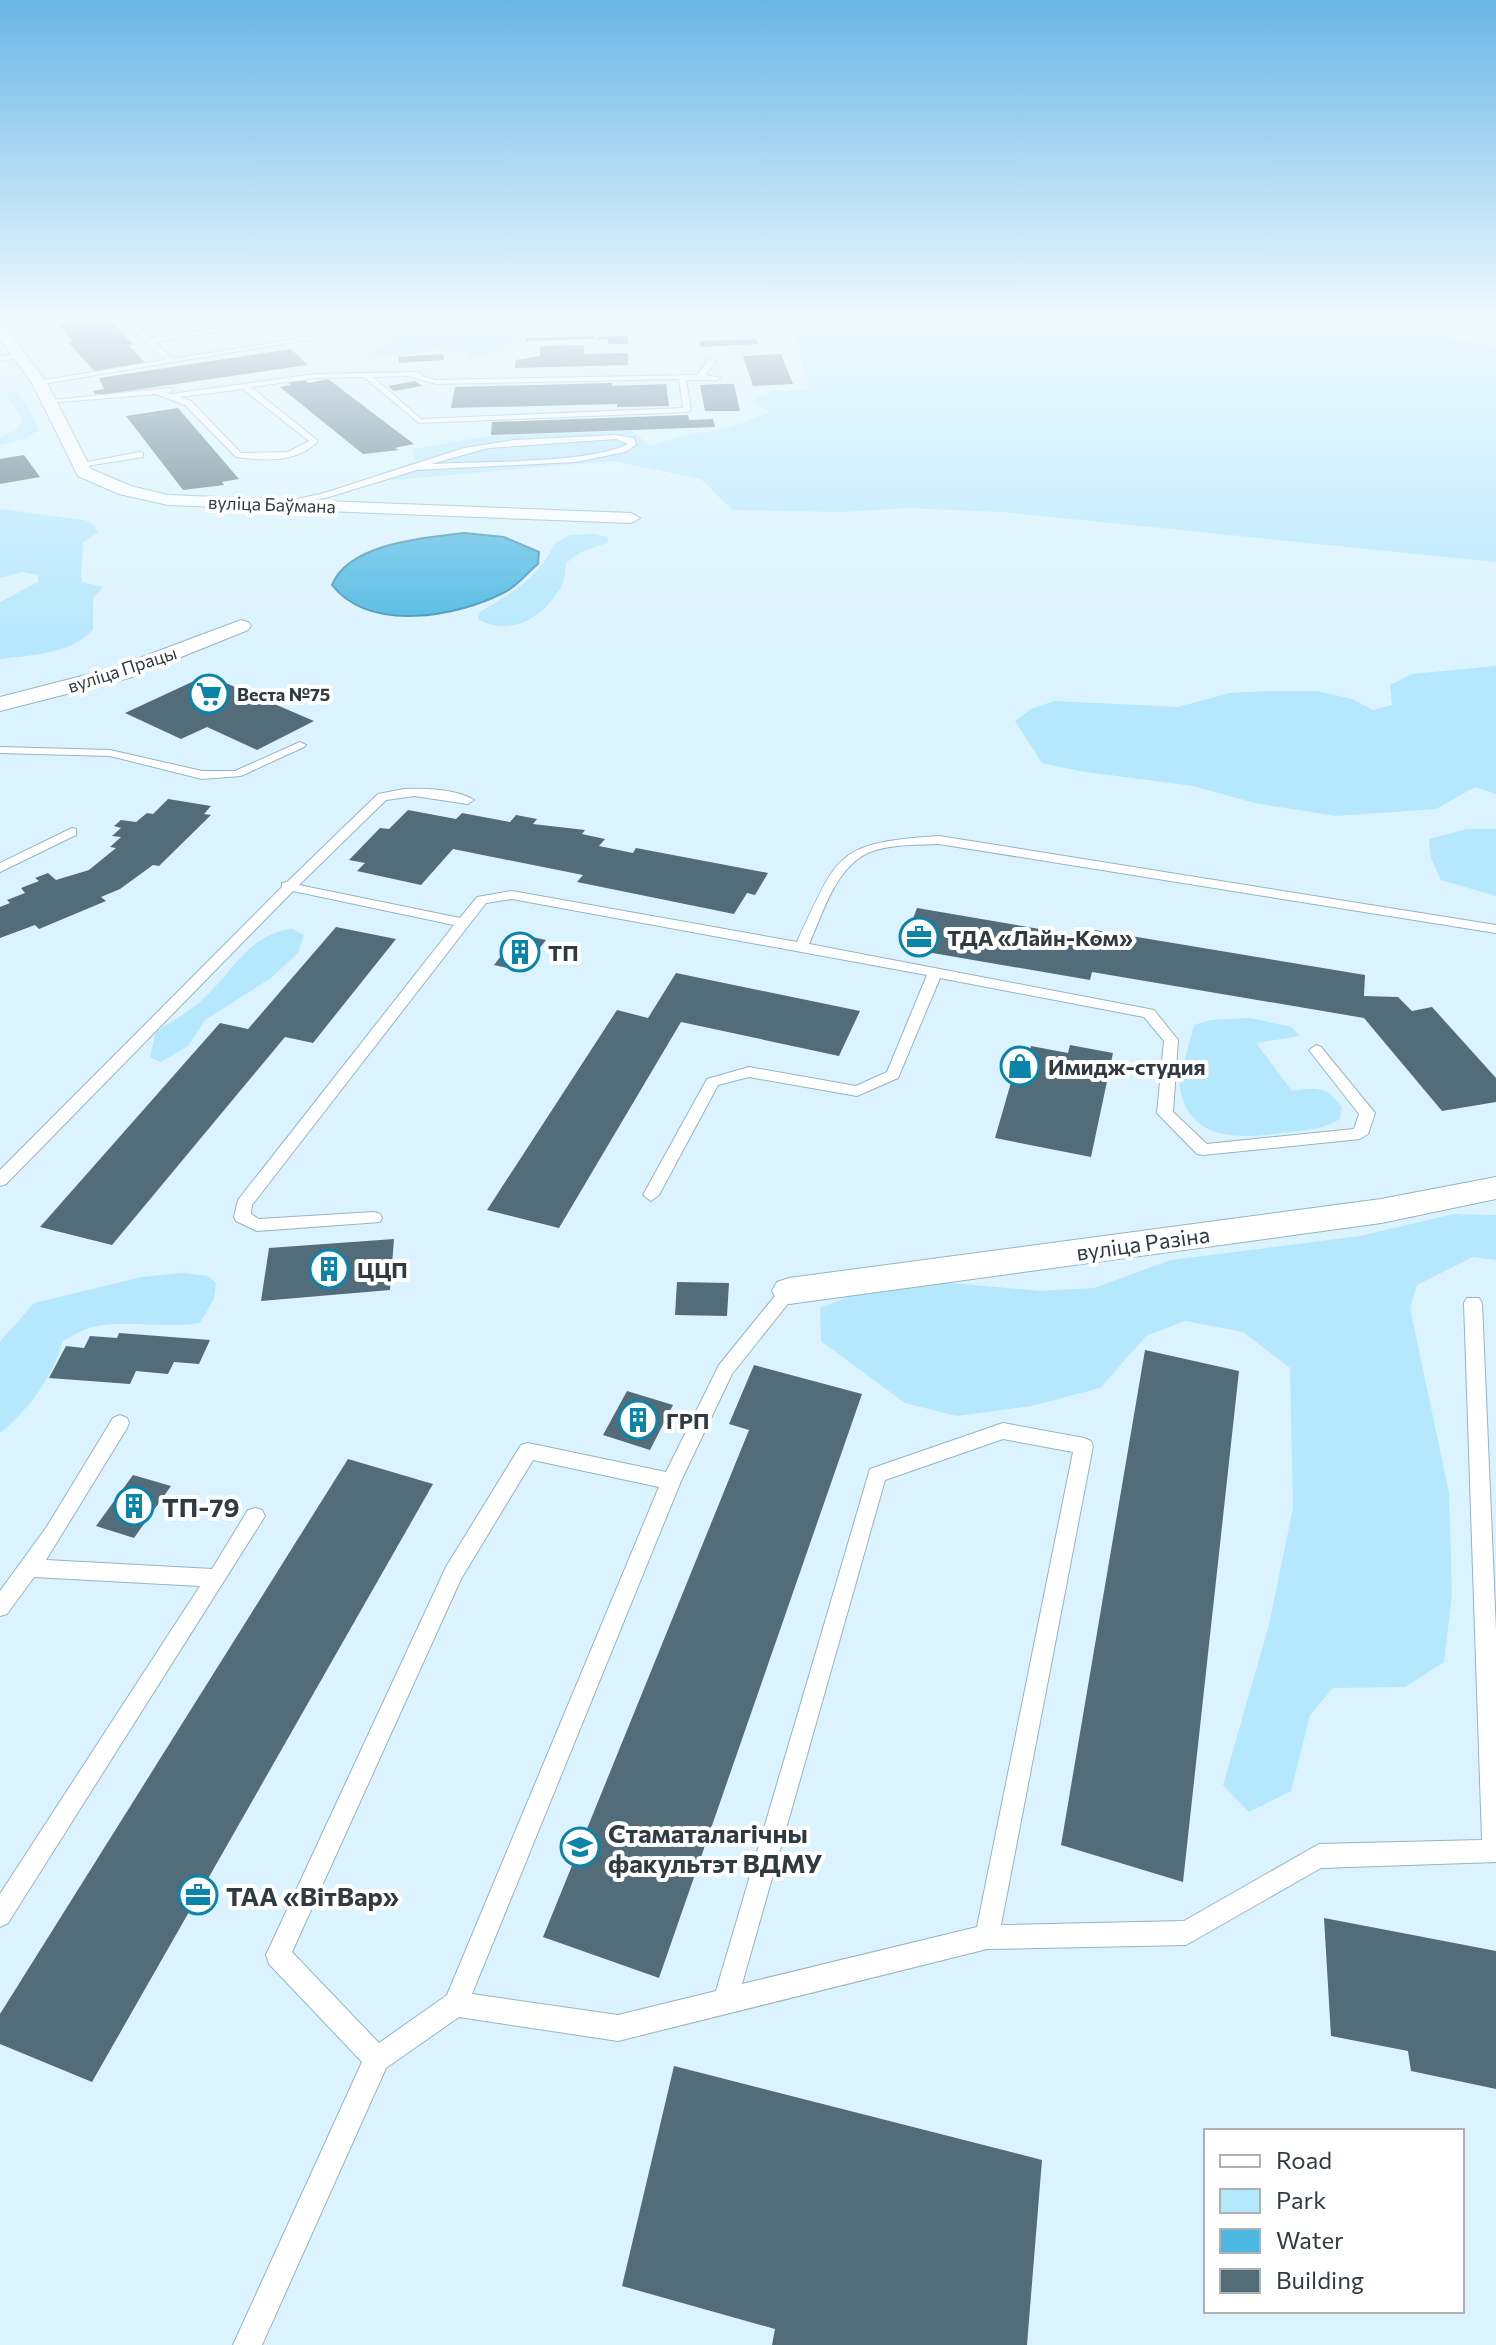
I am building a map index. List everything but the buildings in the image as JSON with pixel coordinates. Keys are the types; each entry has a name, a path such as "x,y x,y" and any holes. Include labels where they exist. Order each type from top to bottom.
{"street":[{"path":"63,430 80,464"},
{"name":"вуліца Баўмана","path":"80,464 84,472 125,490 168,500 631,518"},
{"name":"вуліца Працы","path":"0,704 121,673 241,626"},
{"name":"вуліца Разіна","path":"789,1291 1381,1211 1496,1188"}],"lane":[{"path":"215,430 239,455 266,457 305,451 314,441 301,430"},
{"path":"277,505 326,495 416,467 445,452 472,447 616,437 631,440 632,445 622,450 575,459 416,467"},
{"path":"80,464 140,455"},
{"path":"0,750 110,753 202,775 237,774 300,745"},
{"path":"0,1180 136,1046 287,886 382,797 398,792 418,792 468,800"},
{"path":"0,868 72,832"},
{"path":"801,947 841,865 859,851 877,845 939,840 1496,929"},
{"path":"287,886 463,923"},
{"path":"374,1218 257,1225 242,1217 244,1204 482,900 512,895 1149,1013 1171,1040 1165,1113 1203,1150 1360,1134 1367,1113 1316,1050"},
{"path":"651,1195 712,1082 749,1072 857,1091 893,1075 935,972"},
{"path":"247,2345 377,2059 456,2004 671,1481 725,1370 789,1291"},
{"path":"456,2004 618,2028 987,1937 1186,1933 1319,1856 1495,1851 1473,1303"},
{"path":"0,1607 53,1534 120,1423"},
{"path":"725,2001 877,1475 1003,1431 1084,1446 987,1937"},
{"path":"377,2059 278,1955 453,1573 528,1451 671,1481"},
{"path":"0,1915 255,1516"},
{"path":"29,1568 217,1578"}],"green space":[{"path":"15,430 38,430 25,439 0,445 0,437"},
{"path":"713,430 1496,430 1496,562 1001,512 908,508 844,512 732,510 701,479 612,461 391,480 380,473 415,462 412,449 489,436 632,431 650,446"},
{"path":"0,509 85,520 94,525 98,532 82,543 81,576 82,582 103,587 93,598 93,629 74,644 50,652 0,659 0,602 38,582 38,575 23,572 0,578"},
{"path":"570,535 607,537 609,542 579,553 566,563 561,587 536,615 514,625 502,626 478,619 480,612 532,575 554,544"},
{"path":"1496,666 1496,794 1475,787 1436,809 1336,816 1255,803 1193,786 1079,771 1042,763 1015,721 1031,709 1054,701 1178,707 1230,693 1267,691 1317,691 1352,699 1373,710 1392,705 1390,685 1412,674"},
{"path":"1467,829 1496,829 1496,896 1441,880 1431,858 1429,839"},
{"path":"292,929 304,935 298,953 271,978 205,1020 188,1046 161,1062 150,1057 156,1032 202,1000 252,947 277,932"},
{"path":"1250,1018 1291,1027 1300,1036 1256,1043 1292,1091 1314,1089 1331,1095 1342,1107 1340,1119 1308,1130 1243,1136 1214,1131 1192,1116 1184,1103 1180,1086 1194,1025 1211,1020"},
{"path":"1454,1214 1496,1215 1496,1260 1473,1257 1417,1285 1410,1308 1449,1493 1452,1594 1444,1662 1405,1687 1333,1688 1310,1715 1291,1791 1249,1812 1223,1785 1269,1625 1293,1508 1290,1368 1243,1332 1185,1321 1146,1336 1100,1388 1031,1406 957,1416 905,1403 821,1341 820,1308 855,1294 938,1282 1041,1291 1094,1288 1171,1260 1360,1236"},
{"path":"182,1273 208,1276 216,1283 214,1298 200,1323 105,1325 88,1328 70,1337 63,1341 39,1392 0,1433 0,1342 34,1303 142,1277"}],"water":[{"path":"464,533 504,537 539,552 538,564 518,583 485,601 415,616 368,610 348,600 332,585 341,571 371,551 409,541"}],"place":[{"name":"Веста №75","path":"209,694"},
{"name":"ТДА «Лайн-Ком»","path":"919,937"},
{"name":"ТП","path":"520,952"},
{"name":"Имидж-студия","path":"1020,1066"},
{"name":"ЦЦП","path":"329,1269"},
{"name":"ГРП","path":"638,1420"},
{"name":"ТП-79","path":"134,1506"},
{"name":"Стаматалагічны факультэт ВДМУ","path":"580,1847"},
{"name":"ТАА «ВітВар»","path":"198,1895"}]}
